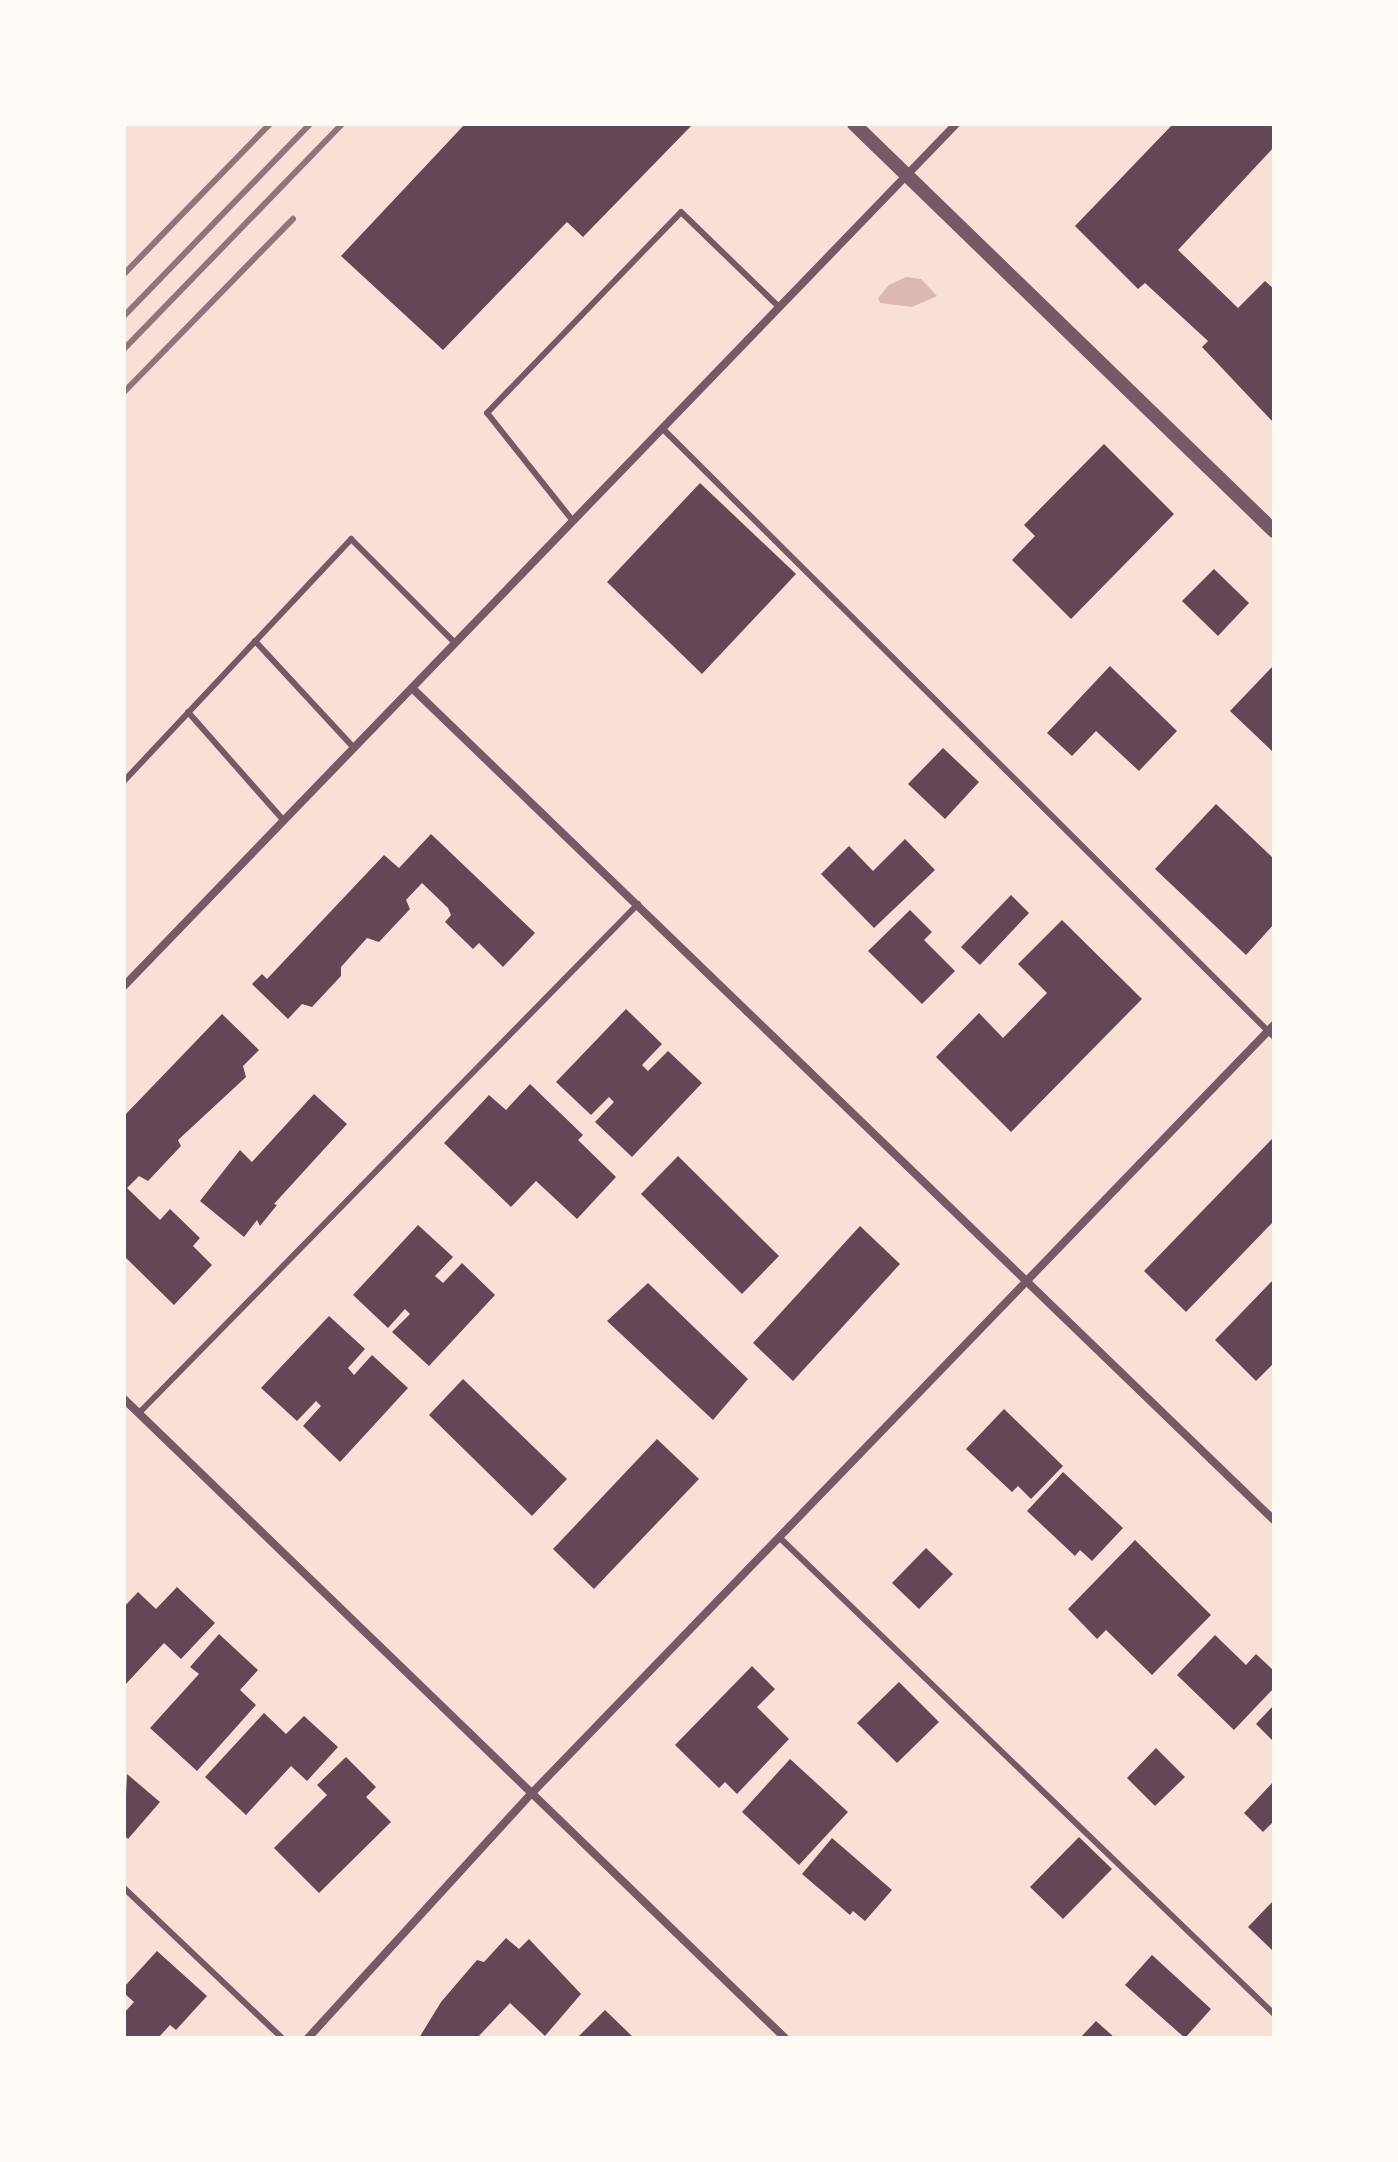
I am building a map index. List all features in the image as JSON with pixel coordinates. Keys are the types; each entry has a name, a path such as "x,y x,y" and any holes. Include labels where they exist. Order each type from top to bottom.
{"street":[{"path":"854,124 1274,531"},
{"path":"124,986 956,124"},
{"path":"412,688 1274,1520"},
{"path":"308,2038 532,1793 1272,1031"},
{"path":"124,1399 785,2038"}],"lane":[{"path":"573,521 487,413 681,212 779,307"},
{"path":"662,428 1272,1031"},
{"path":"124,781 351,539 455,643"},
{"path":"255,641 354,748"},
{"path":"188,712 284,821"},
{"path":"139,1413 638,904"},
{"path":"779,1537 1274,2014"},
{"path":"124,1888 282,2038"}],"shaded area":[{"path":"906,277 921,279 937,296 912,307 880,303 878,298 889,285"}],"building":[{"path":"465,124 693,124 583,237 567,222 443,350 341,256"},
{"path":"1173,124 1274,124 1274,147 1178,250 1238,308 1265,281 1274,289 1274,423 1202,347 1208,341 1145,283 1138,289 1075,226"},
{"path":"1104,444 1174,514 1071,619 1012,560 1035,536 1024,525"},
{"path":"700,483 796,574 702,674 607,582"},
{"path":"1214,569 1249,603 1218,636 1182,601"},
{"path":"1274,665 1274,753 1230,711"},
{"path":"1110,666 1177,731 1139,771 1096,731 1072,756 1047,733"},
{"path":"943,748 979,782 945,819 908,784"},
{"path":"1216,804 1274,859 1274,924 1246,955 1155,869"},
{"path":"431,834 535,933 503,967 479,943 473,949 445,922 451,915 448,908 422,883 406,900 410,909 379,942 367,938 341,967 341,976 312,1007 302,1004 288,1019 252,984 262,974 267,979 384,855 399,868"},
{"path":"905,839 935,870 874,928 821,874 849,846 873,871"},
{"path":"1011,895 1029,913 980,965 961,947"},
{"path":"910,910 932,932 924,940 955,971 922,1004 868,951"},
{"path":"1062,920 1142,999 1011,1132 936,1057 979,1013 1003,1038 1047,993 1018,964"},
{"path":"626,1009 662,1044 642,1065 648,1071 668,1051 702,1083 632,1157 595,1122 614,1102 609,1097 591,1115 556,1082"},
{"path":"222,1014 259,1050 243,1066 246,1077 178,1140 181,1146 148,1181 139,1176 127,1188 160,1220 170,1209 200,1238 193,1246 212,1265 174,1305 124,1256 124,1116"},
{"path":"530,1084 583,1135 578,1140 616,1177 577,1219 536,1181 511,1207 444,1143 489,1095 506,1110"},
{"path":"314,1094 347,1124 274,1204 277,1205 260,1226 257,1220 244,1237 200,1201 240,1150 252,1162"},
{"path":"1274,1137 1274,1221 1186,1312 1144,1271"},
{"path":"678,1156 779,1256 742,1294 641,1194"},
{"path":"418,1225 453,1257 435,1276 443,1283 462,1263 495,1295 429,1366 392,1332 410,1314 405,1309 388,1328 353,1295"},
{"path":"860,1226 900,1264 793,1381 753,1343"},
{"path":"1274,1279 1274,1363 1256,1381 1215,1340"},
{"path":"648,1283 748,1379 713,1420 607,1321"},
{"path":"329,1316 365,1349 348,1368 354,1375 372,1355 408,1388 340,1462 303,1426 321,1406 316,1401 297,1421 261,1388"},
{"path":"463,1379 567,1479 532,1516 429,1415"},
{"path":"1004,1409 1063,1466 1031,1499 1018,1486 1012,1492 966,1449"},
{"path":"657,1439 699,1479 594,1589 553,1549"},
{"path":"1063,1472 1123,1528 1092,1561 1080,1550 1075,1556 1027,1511"},
{"path":"1135,1540 1211,1615 1152,1675 1106,1630 1097,1639 1068,1609"},
{"path":"926,1548 953,1574 919,1609 892,1583"},
{"path":"177,1587 215,1623 181,1659 164,1643 124,1686 124,1607 138,1592 156,1609"},
{"path":"219,1634 258,1670 240,1690 256,1705 197,1771 150,1728 199,1674 190,1667"},
{"path":"1215,1635 1246,1665 1256,1654 1274,1671 1274,1688 1234,1730 1177,1675"},
{"path":"752,1666 775,1689 757,1707 789,1739 737,1794 725,1782 719,1788 675,1745"},
{"path":"899,1682 939,1722 897,1763 857,1723"},
{"path":"1274,1705 1274,1742 1256,1724"},
{"path":"264,1713 286,1734 304,1716 338,1747 307,1781 291,1766 246,1815 205,1777"},
{"path":"1156,1748 1185,1777 1155,1806 1127,1778"},
{"path":"346,1757 376,1787 366,1797 391,1822 319,1893 274,1848 327,1795 317,1785"},
{"path":"790,1759 848,1812 799,1865 742,1812"},
{"path":"127,1774 160,1802 128,1839 124,1835"},
{"path":"1274,1781 1274,1821 1263,1832 1244,1813"},
{"path":"1079,1837 1112,1869 1063,1919 1030,1887"},
{"path":"832,1838 892,1890 865,1921 853,1911 850,1915 802,1874"},
{"path":"1274,1900 1274,1952 1248,1927"},
{"path":"506,1938 519,1949 529,1939 581,1994 545,2036 510,2003 477,2038 419,2038 441,2002 477,1960 484,1962"},
{"path":"157,1951 207,1996 176,2030 170,2025 158,2038 124,2038 124,2013 134,2002 124,1993 124,1987"},
{"path":"1152,1955 1211,2009 1185,2038 1125,1985"},
{"path":"605,2010 634,2038 577,2038"},
{"path":"1096,2021 1115,2038 1080,2038"}],"railway":[{"path":"124,274 270,124"},
{"path":"124,316 310,124"},
{"path":"124,349 342,124"},
{"path":"124,392 293,219"}]}
